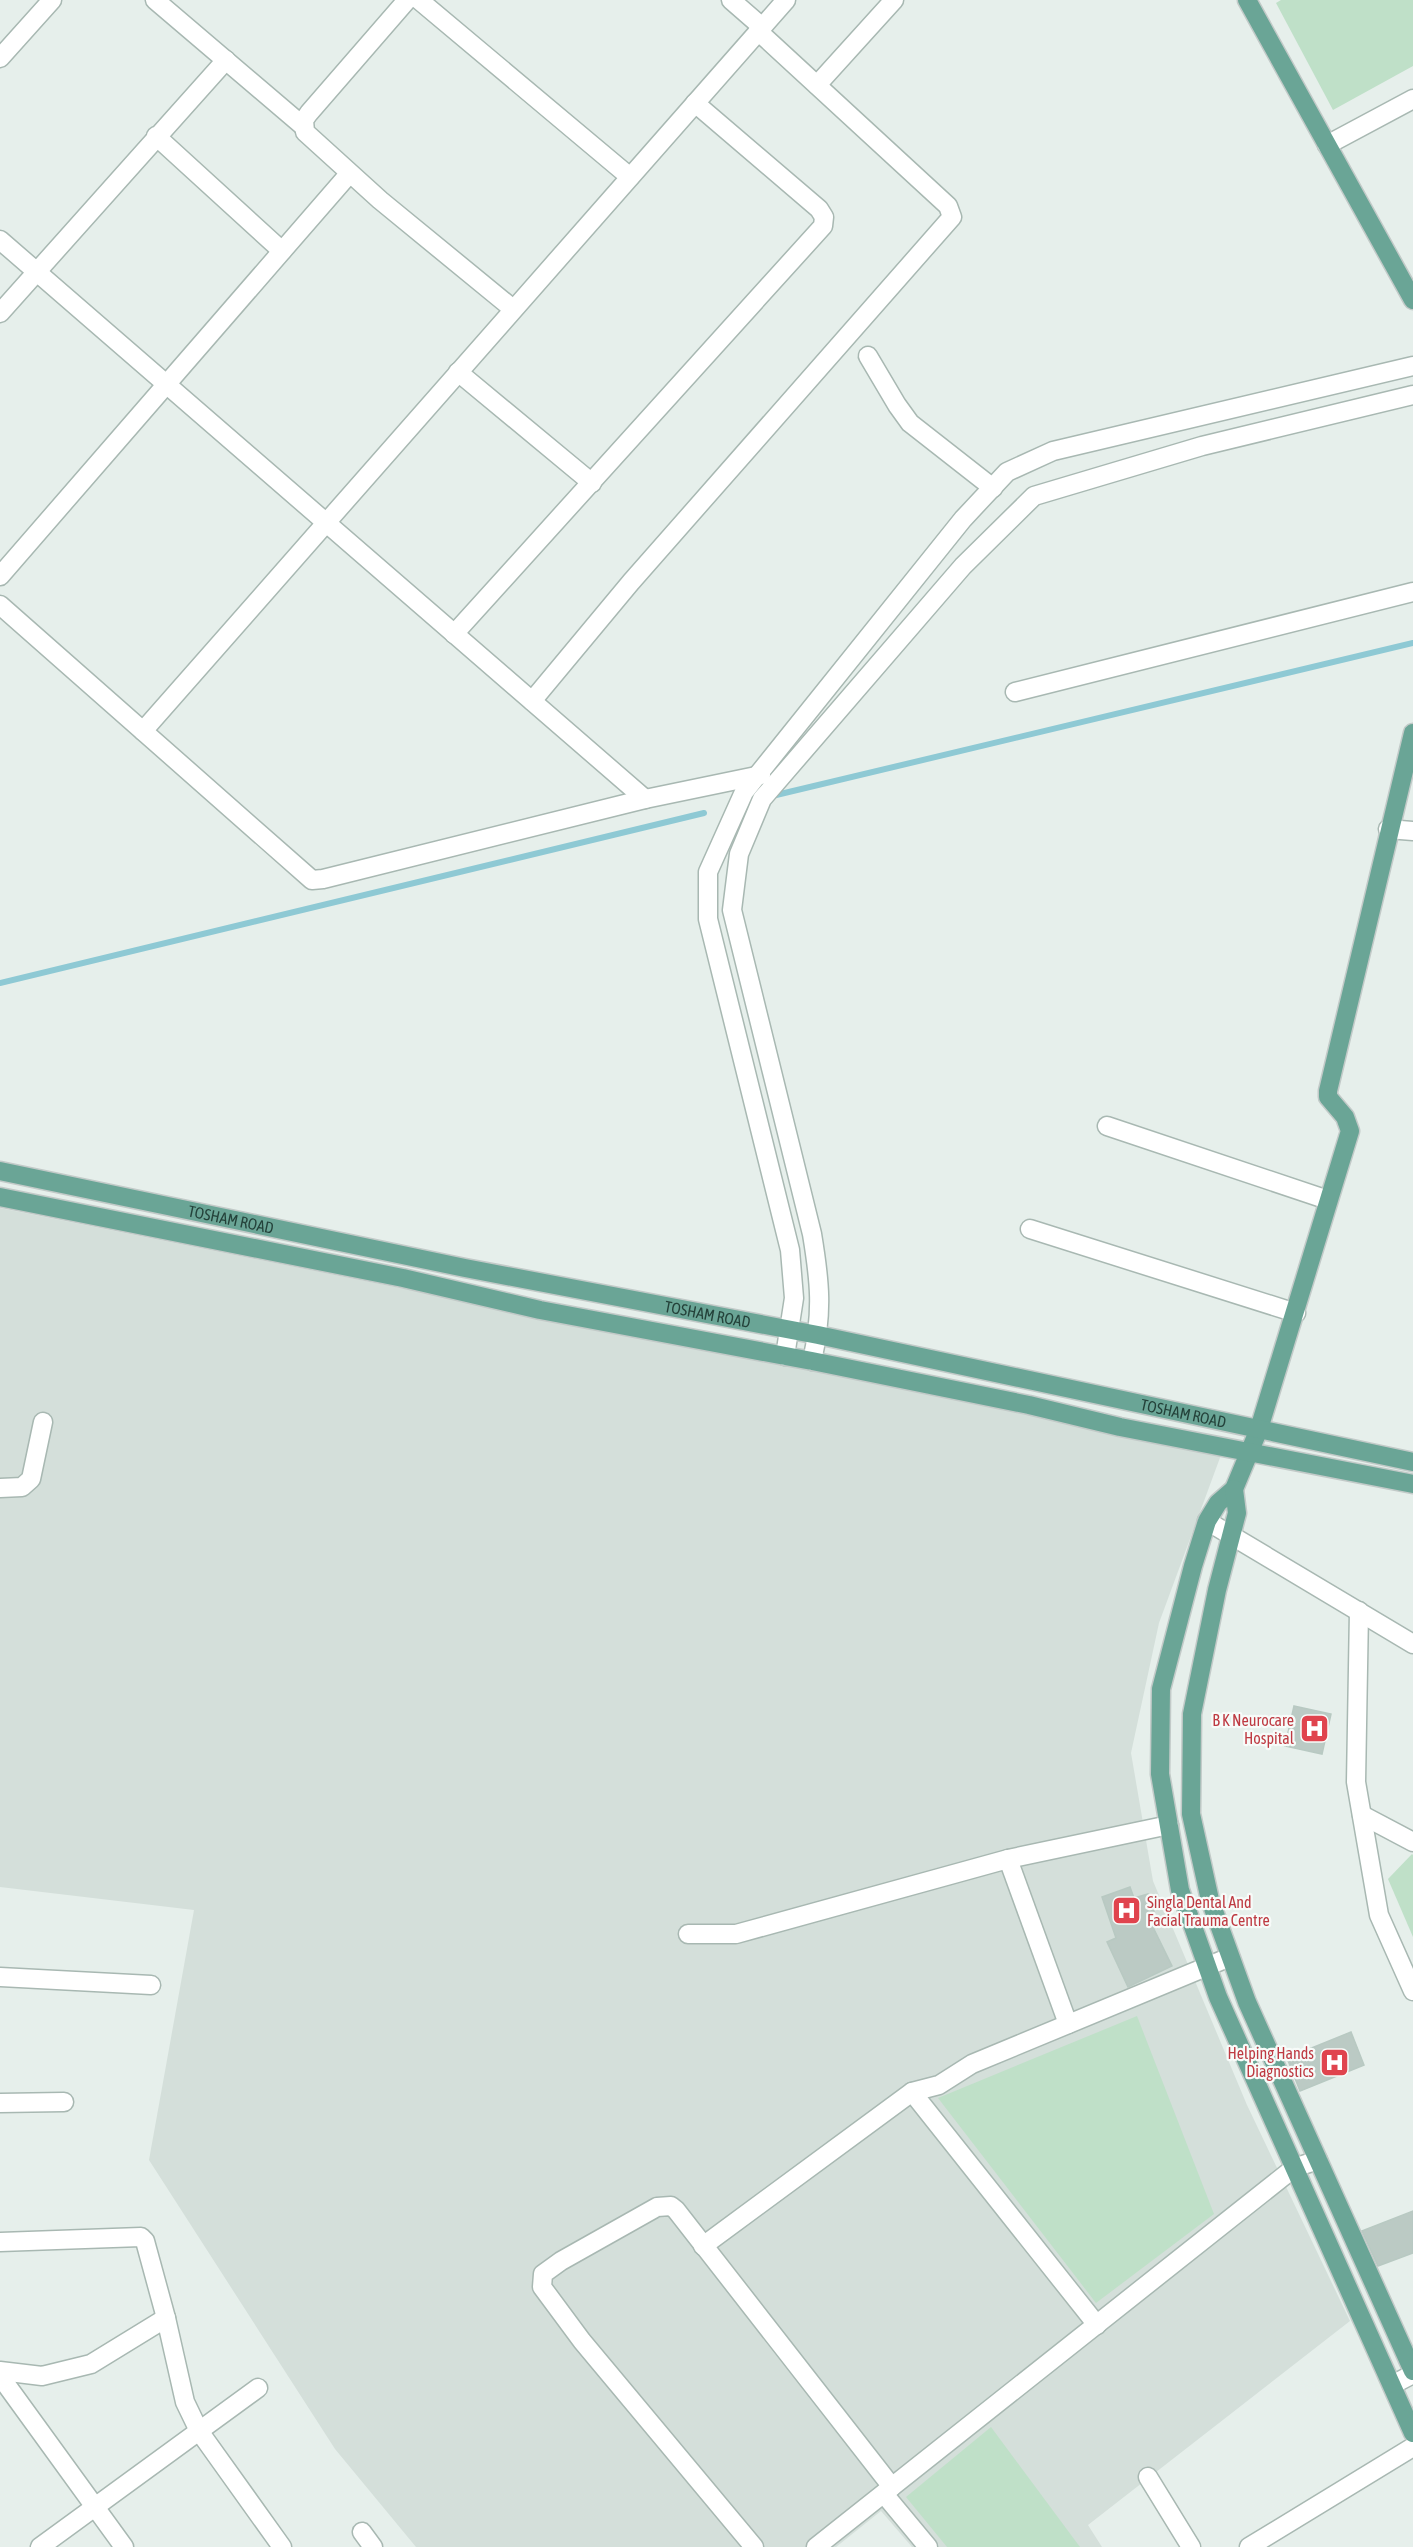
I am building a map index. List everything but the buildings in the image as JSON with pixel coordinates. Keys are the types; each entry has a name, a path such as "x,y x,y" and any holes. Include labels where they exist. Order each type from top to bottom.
{"main road":[{"path":"1246,0 1413,300"},
{"path":"1413,733 1388,829 1328,1091 1328,1097 1349,1123 1350,1131 1259,1429 1234,1489 1218,1503 1208,1521 1180,1613 1161,1689 1160,1774 1180,1890 1218,1997 1413,2433"},
{"name":"TOSHAM ROAD","path":"0,1171 191,1213 818,1335 1413,1462"},
{"name":"TOSHAM ROAD","path":"0,1197 403,1278 540,1310 812,1361 1029,1405 1120,1427 1413,1484"},
{"path":"1234,1489 1237,1513 1210,1622 1192,1714 1191,1814 1210,1900 1247,2002 1413,2372"},
{"path":"1180,1613 1210,1622"}],"street":[{"path":"0,58 52,0"},
{"path":"155,0 303,126 313,142 349,174 513,309"},
{"path":"303,126 309,113 407,0"},
{"path":"419,0 630,177"},
{"path":"532,702 631,582 952,217 948,206 817,85 731,0"},
{"path":"143,731 786,0"},
{"path":"817,85 894,0"},
{"path":"0,314 226,60"},
{"path":"1327,145 1413,99"},
{"path":"454,634 824,226 824,218 819,209 695,103"},
{"path":"156,136 282,251"},
{"path":"0,576 349,174"},
{"path":"0,240 645,799"},
{"path":"868,356 910,423 993,488"},
{"path":"785,1356 794,1298 790,1250 708,919 708,872 744,792 963,519 1007,472 1053,451 1413,366"},
{"path":"458,372 592,483"},
{"path":"812,1361 821,1315 819,1273 812,1234 732,910 739,854 762,799 963,566 1034,496 1202,446 1413,395"},
{"path":"1015,692 1413,592"},
{"path":"0,605 312,879 323,879 645,799 789,768"},
{"path":"1388,829 1413,831"},
{"path":"1107,1126 1328,1200"},
{"path":"1030,1229 1296,1313"},
{"path":"0,1488 22,1487 32,1479 43,1422"},
{"path":"1208,1521 1413,1644"},
{"path":"1359,1611 1356,1782 1379,1915 1413,1991"},
{"path":"1362,1815 1413,1842"},
{"path":"688,1934 736,1934 1008,1860 1169,1825"},
{"path":"1008,1860 1068,2024"},
{"path":"703,2246 912,2092 939,2085 972,2064 1230,1957"},
{"path":"0,1977 151,1984"},
{"path":"912,2092 1097,2325"},
{"path":"0,2103 64,2103"},
{"path":"816,2547 1294,2168 1318,2160"},
{"path":"754,2547 582,2341 542,2287 543,2274 561,2261 657,2207 670,2206 676,2210 888,2490 928,2547"},
{"path":"0,2242 141,2237 166,2318 185,2402 199,2432 282,2547"},
{"path":"0,2370 42,2376 91,2364 166,2318"},
{"path":"1392,2385 1413,2372"},
{"path":"0,2376 124,2547"},
{"path":"40,2547 258,2388"},
{"path":"1248,2547 1413,2447"},
{"path":"1148,2476 1191,2547"}],"shaded area":[{"path":"0,1208 1001,1408 1221,1455 1159,1623 1131,1753 1153,1881 1247,2105 1350,2321 1088,2525 1102,2547 912,2547 881,2511 836,2547 416,2547 335,2449 149,2160 194,1910 0,1887"}],"green space":[{"path":"1281,0 1413,0 1413,66 1333,110 1276,3"},
{"path":"1413,1855 1413,1937 1388,1879"},
{"path":"1137,2016 1214,2214 1096,2303 938,2098"},
{"path":"991,2427 1080,2547 947,2547 906,2497"}],"waterway":[{"path":"772,796 1413,643"},
{"path":"0,983 704,813"}],"place":[{"name":"B K Neurocare Hospital","path":"1315,1729"},
{"name":"Singla Dental And Facial Trauma Centre","path":"1126,1911"},
{"name":"Helping Hands Diagnostics","path":"1335,2062"}]}
